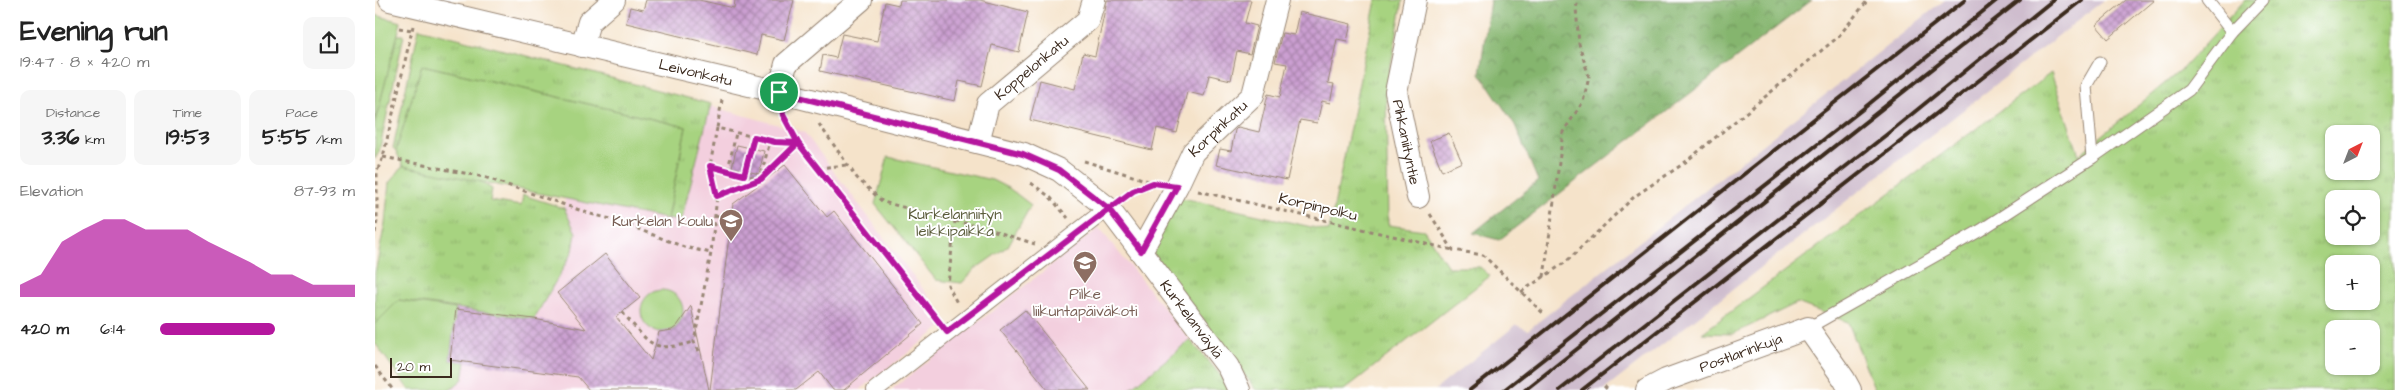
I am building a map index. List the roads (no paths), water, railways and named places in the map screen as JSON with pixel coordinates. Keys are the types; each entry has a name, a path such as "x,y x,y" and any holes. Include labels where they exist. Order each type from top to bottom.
{"street":[{"name":"Leivonkatu","path":"390,0 779,92 1023,154 1059,170 1108,208 1141,251"},
{"path":"582,46 589,22 614,0"},
{"path":"779,92 786,64 861,0"},
{"name":"Koppelonkatu","path":"978,142 988,104 1089,20 1093,0"},
{"name":"Korpinkatu","path":"1141,251 1177,186 1193,152 1253,94 1277,0"},
{"name":"Pihkaniityntie","path":"1415,0 1396,92 1418,197"},
{"path":"875,390 1108,208"},
{"name":"Kurkelanväylä","path":"1141,251 1229,367 1239,390"},
{"path":"1808,328 1850,390"},
{"name":"Postlarinkuja","path":"1647,390 1666,380 1808,328"}],"lane":[{"path":"2207,0 2232,32"},
{"path":"1808,328 1981,230 2092,158 2189,90 2232,32 2263,0"},
{"path":"2092,158 2086,86 2101,62"}],"railway":[{"path":"1470,390 1965,0"},
{"path":"1504,390 1864,108 1997,0"},
{"path":"1525,390 2020,0"},
{"path":"1560,390 1886,135 2053,0"},
{"path":"1582,390 2082,0"}],"place":[{"name":"Kurkelan koulu","path":"731,242"},
{"name":"Pilke liikuntapäiväkoti","path":"1085,284"}],"park label":[{"name":"Kurkelanniityn leikkipaikka","path":"955,222"}]}
